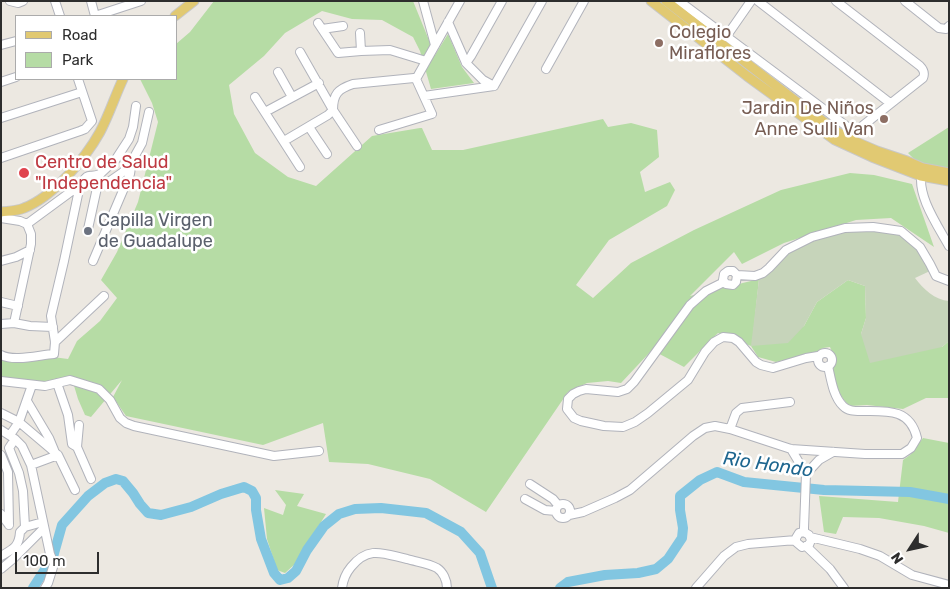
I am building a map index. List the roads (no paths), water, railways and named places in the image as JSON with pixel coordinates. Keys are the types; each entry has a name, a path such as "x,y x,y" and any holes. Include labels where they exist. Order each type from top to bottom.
{"main road":[{"path":"176,15 194,1"},
{"path":"651,1 747,76 835,140 872,157 949,181"},
{"path":"666,1 839,133 877,151 907,160 922,172 949,173"},
{"path":"1,212 22,209 33,204 54,188 72,170 100,132 123,80"}],"street":[{"path":"10,1 18,3 23,1"},
{"path":"56,1 60,15"},
{"path":"90,1 95,15"},
{"path":"98,15 126,4 141,1"},
{"path":"423,1 436,45"},
{"path":"416,79 460,1"},
{"path":"466,62 502,1"},
{"path":"494,86 542,1"},
{"path":"546,69 584,1"},
{"path":"679,1 851,131 856,131 923,78 924,70 836,1"},
{"path":"726,37 751,1"},
{"path":"758,1 890,103"},
{"path":"905,1 939,28 946,29 949,26"},
{"path":"448,22 466,62 483,80 494,86"},
{"path":"343,26 320,26 337,53 390,50 426,61"},
{"path":"360,33 361,51"},
{"path":"1,45 15,41"},
{"path":"300,52 333,110 357,146"},
{"path":"278,72 292,97"},
{"path":"1,82 15,77"},
{"path":"379,130 432,114 416,79"},
{"path":"284,141 328,116 333,110 333,103 338,91 345,86 416,79"},
{"path":"1,158 86,129 92,121 78,80"},
{"path":"265,112 318,83"},
{"path":"424,96 494,86"},
{"path":"1,118 82,92"},
{"path":"255,97 300,167"},
{"path":"88,229 100,176 116,159 129,139 136,106"},
{"path":"27,224 80,185 88,175 100,176 107,183 122,172 132,161 142,143 150,112"},
{"path":"309,127 327,154"},
{"path":"93,261 130,174 132,161"},
{"path":"922,172 923,198 949,246"},
{"path":"1,355 16,358 54,354 55,342 51,316 80,185"},
{"path":"1,218 27,224"},
{"path":"14,323 30,250 30,234 27,224"},
{"path":"530,484 554,498 558,516 565,518 569,515 583,512 630,490 693,436 705,428 715,426 730,428 790,449 865,454 902,454 911,448 917,438 912,424 900,414 878,411 851,411 842,405 833,388 828,366 832,362 831,356 823,352 818,356 773,368 756,362 739,342 733,338 723,337 714,342 705,352 688,380 648,413 635,422 623,427 604,426 574,418 567,409 568,399 579,391 586,389 618,392 627,389 690,305 706,291 724,282 723,277 726,272 733,271 737,275 755,276 763,273 786,250 812,238 845,228 873,227 901,231 920,246 936,276 949,281"},
{"path":"1,261 16,257 30,250"},
{"path":"55,342 104,296"},
{"path":"1,302 18,306"},
{"path":"1,324 14,323 30,326 52,326"},
{"path":"1,381 45,386 70,380 99,389 110,400 120,418 134,426 274,456 319,451"},
{"path":"57,383 68,416 72,444 77,447"},
{"path":"25,527 23,491 10,448 32,385"},
{"path":"26,401 49,438 75,490"},
{"path":"730,428 736,413 742,408 790,402"},
{"path":"1,413 19,422 56,454"},
{"path":"79,425 77,447 91,479"},
{"path":"1,430 13,437 22,446 31,466 50,554 54,564 45,588"},
{"path":"790,449 806,476 806,532 810,542 806,546"},
{"path":"806,476 819,460 833,452"},
{"path":"31,466 56,454"},
{"path":"1,455 5,473 9,525 1,514"},
{"path":"5,473 19,474"},
{"path":"525,499 545,510 557,508"},
{"path":"1,556 14,548 19,540 20,532 25,527 44,525"},
{"path":"1,568 13,559 44,525"},
{"path":"844,588 830,568 806,546 800,546 796,540 799,533 806,532 880,556 912,575 949,586"},
{"path":"696,588 724,556 736,547 748,544 796,540"},
{"path":"342,588 347,572 356,562 365,555 376,552 428,564 436,568 442,573 447,583 447,588"}],"waterway":[{"name":"Rio Hondo","path":"560,588 568,582 605,575 638,573 656,569 668,559 682,538 680,496 700,480 717,472 744,482 824,490 910,492 949,499"},
{"name":"Rio Hondo","path":"33,588 53,557 62,525 88,496 105,483 116,479 123,481 148,513 161,515 191,507 221,494 244,487 252,491 256,498 261,539 274,573 280,580 288,578 296,571 307,550 324,526 339,514 355,509 381,508 426,513 461,532 480,553 492,588"}],"place":[{"name":"Colegio Miraflores","path":"659,43"},
{"name":"Jardin De Niños Anne Sulli Van","path":"884,119"},
{"name":"Centro de Salud \"Independencia\"","path":"24,173"},
{"name":"Capilla Virgen de Guadalupe","path":"88,231"}]}
